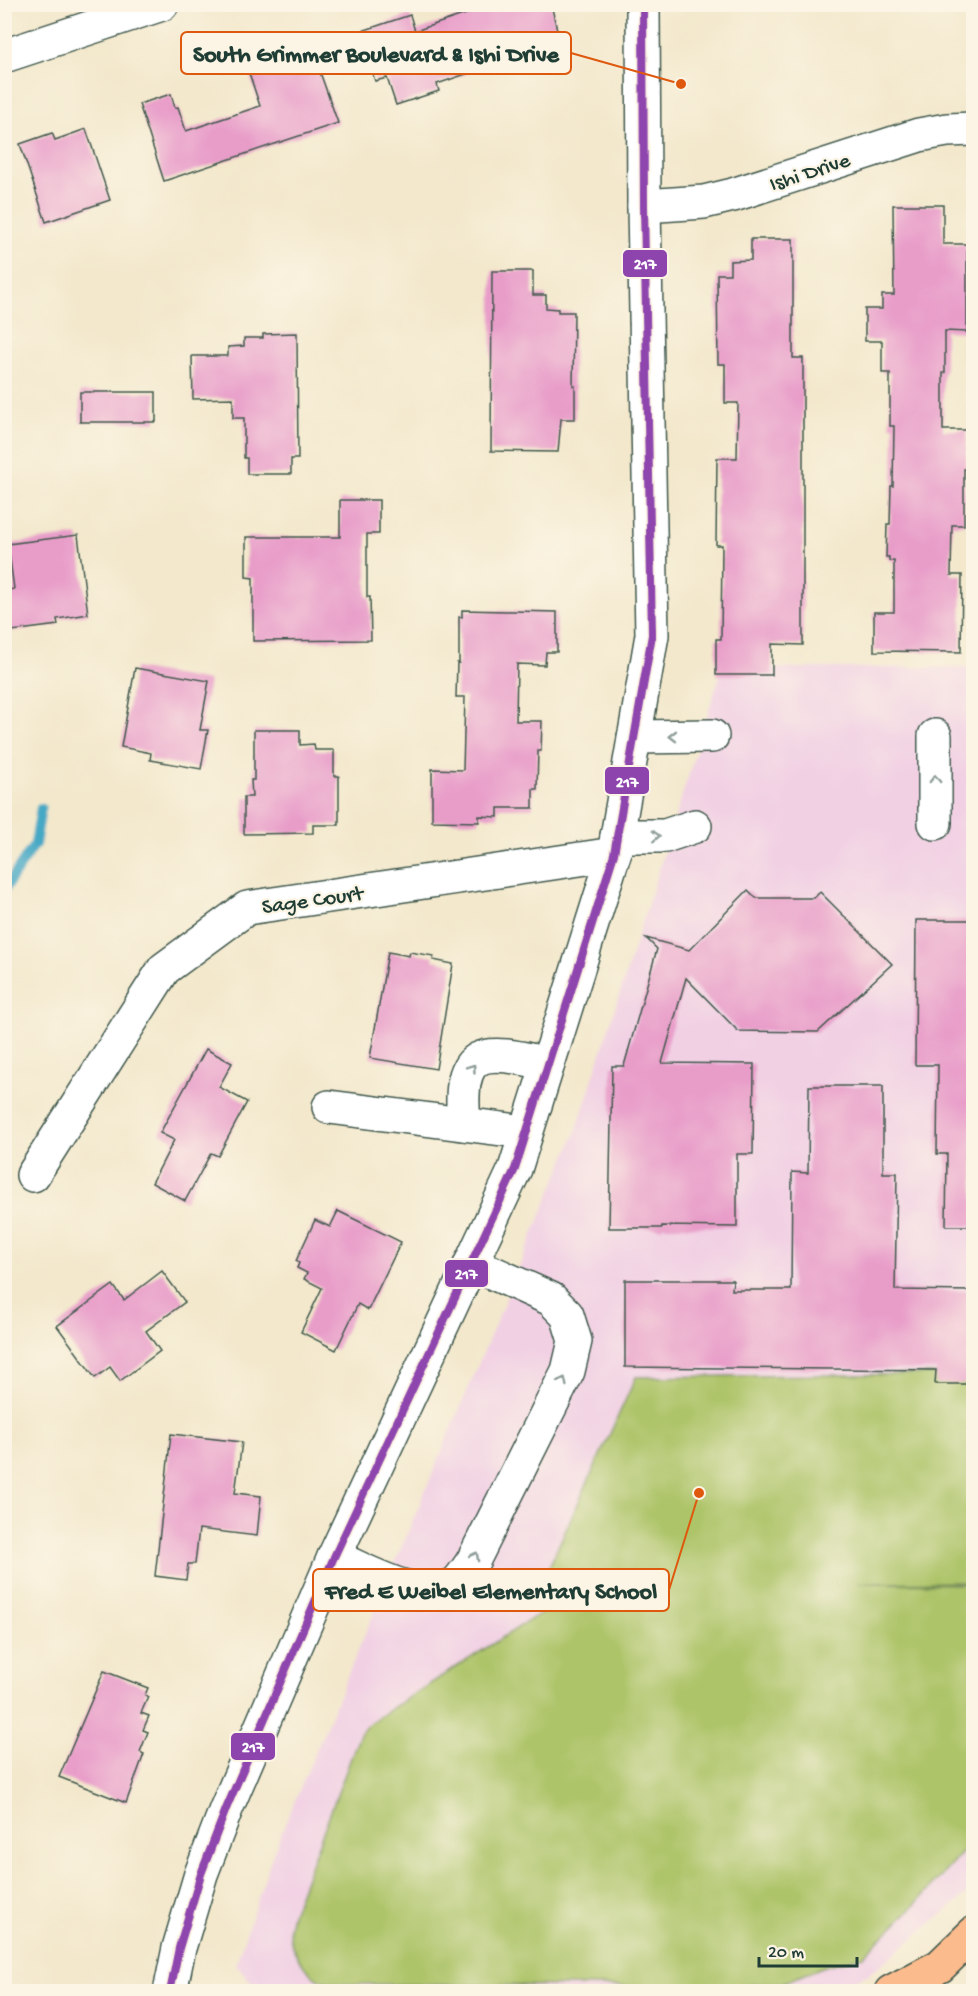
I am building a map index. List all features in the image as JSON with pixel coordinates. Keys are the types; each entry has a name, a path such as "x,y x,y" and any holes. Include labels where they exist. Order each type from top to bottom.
{"main road":[{"path":"891,1992 940,1966 974,1934"}],"street":[{"path":"4,56 162,4"},
{"path":"170,1992 179,1948 204,1866 226,1809 334,1557 515,1169 615,845 652,635 644,206 643,4"},
{"name":"Ishi Drive","path":"644,206 704,202 919,135 974,129"},
{"path":"634,736 712,736"},
{"path":"935,736 935,823"},
{"name":"Sage Court","path":"33,1175 164,969 247,908 665,836 695,826"},
{"path":"464,1124 462,1090 467,1071 481,1057 495,1054 509,1055 548,1064"},
{"path":"329,1107 526,1132"},
{"path":"334,1557 413,1590 432,1592 456,1583 473,1561 568,1371 575,1341 567,1315 551,1299 471,1263"}],"shaded area":[{"path":"973,667 973,1889 869,1974 826,1991 259,1992 236,1964 273,1853 576,1132 722,669"}],"green space":[{"path":"936,1374 973,1384 973,1582 859,1583 973,1584 973,1841 913,1907 863,1956 825,1966 782,1983 712,1987 342,1984 317,1978 305,1967 295,1952 290,1936 292,1914 360,1734 378,1717 583,1586 541,1584 636,1377"}],"building":[{"path":"474,4 551,4 562,52 489,69 489,66 437,84 439,91 396,105 387,78 375,81 359,32 410,15 415,31 475,11"},
{"path":"279,56 282,67 286,68 300,64 301,67 316,61 338,123 164,181 139,104 171,94 186,131 260,106 247,67"},
{"path":"86,129 110,200 46,222 20,144 52,133 55,140"},
{"path":"893,205 943,205 943,244 967,244 967,332 945,331 945,373 943,373 943,430 967,430 964,525 952,525 951,575 962,575 961,652 874,651 874,612 894,612 894,561 889,561 889,557 886,557 887,524 890,524 891,486 893,486 894,426 890,426 890,373 882,373 882,341 865,341 865,309 882,309 882,295 894,295"},
{"path":"751,239 793,239 793,358 803,358 803,645 772,644 772,675 716,675 716,639 721,639 722,545 716,545 717,458 737,458 738,403 725,403 725,364 718,364 717,274 730,274 730,261 751,260"},
{"path":"492,271 533,271 533,295 546,295 546,308 558,309 558,312 574,312 575,419 561,419 558,452 491,451"},
{"path":"297,333 298,459 291,459 291,474 247,474 247,458 244,458 244,418 233,418 233,398 193,399 192,356 228,356 228,347 244,346 244,338 263,338 263,334"},
{"path":"80,392 156,392 156,422 80,422"},
{"path":"340,500 379,500 379,534 367,534 367,597 370,597 371,640 253,641 253,578 246,577 246,537 340,537"},
{"path":"78,535 88,614 57,619 58,625 4,632 4,591 14,589 8,544"},
{"path":"462,610 557,612 557,652 546,652 545,665 517,664 516,721 542,721 541,751 538,751 537,789 533,789 533,808 498,808 498,817 479,816 479,822 432,821 432,769 463,770 465,697 456,697 459,617 462,617"},
{"path":"135,668 209,681 200,730 208,730 201,769 150,760 151,753 121,747"},
{"path":"254,730 300,730 300,745 314,744 315,750 334,750 334,776 339,776 339,825 313,825 313,833 244,834 244,797 252,797 251,780 254,780"},
{"path":"748,890 756,898 814,898 820,892 892,964 818,1032 738,1031 686,978 662,1063 754,1064 753,1154 737,1154 737,1227 609,1228 612,1066 624,1066 657,949 646,938 689,950"},
{"path":"916,920 974,920 974,1226 946,1226 947,1154 937,1154 938,1065 915,1065"},
{"path":"388,952 409,956 410,952 434,956 433,960 453,964 436,1069 370,1058"},
{"path":"206,1049 232,1063 219,1087 247,1102 218,1156 211,1153 185,1201 152,1183 174,1140 160,1133"},
{"path":"809,1086 883,1086 883,1173 897,1173 895,1290 974,1291 974,1384 935,1384 936,1370 625,1367 625,1280 733,1280 732,1290 791,1290 792,1172 808,1173"},
{"path":"338,1211 401,1242 368,1310 358,1304 336,1350 301,1332 322,1288 304,1279 307,1273 297,1268 299,1263 296,1261 315,1220 330,1227"},
{"path":"162,1271 185,1302 146,1331 160,1351 120,1381 110,1367 95,1378 57,1326 113,1285 124,1300"},
{"path":"171,1434 242,1442 235,1493 261,1496 257,1536 199,1529 195,1564 188,1564 186,1580 155,1576"},
{"path":"104,1671 148,1688 145,1695 148,1697 141,1713 149,1716 143,1730 148,1732 140,1752 144,1754 126,1803 59,1777"}],"waterway":[{"path":"4,890 35,844 41,808"}],"transit line":[{"name":"217","path":"170,1992 179,1948 201,1874 226,1809 334,1557 515,1169 614,854 652,635 644,206 643,4"}],"place":[{"name":"South Grimmer Boulevard & Ishi Drive","path":"681,84"},
{"name":"Fred E Weibel Elementary School","path":"699,1493"}]}
